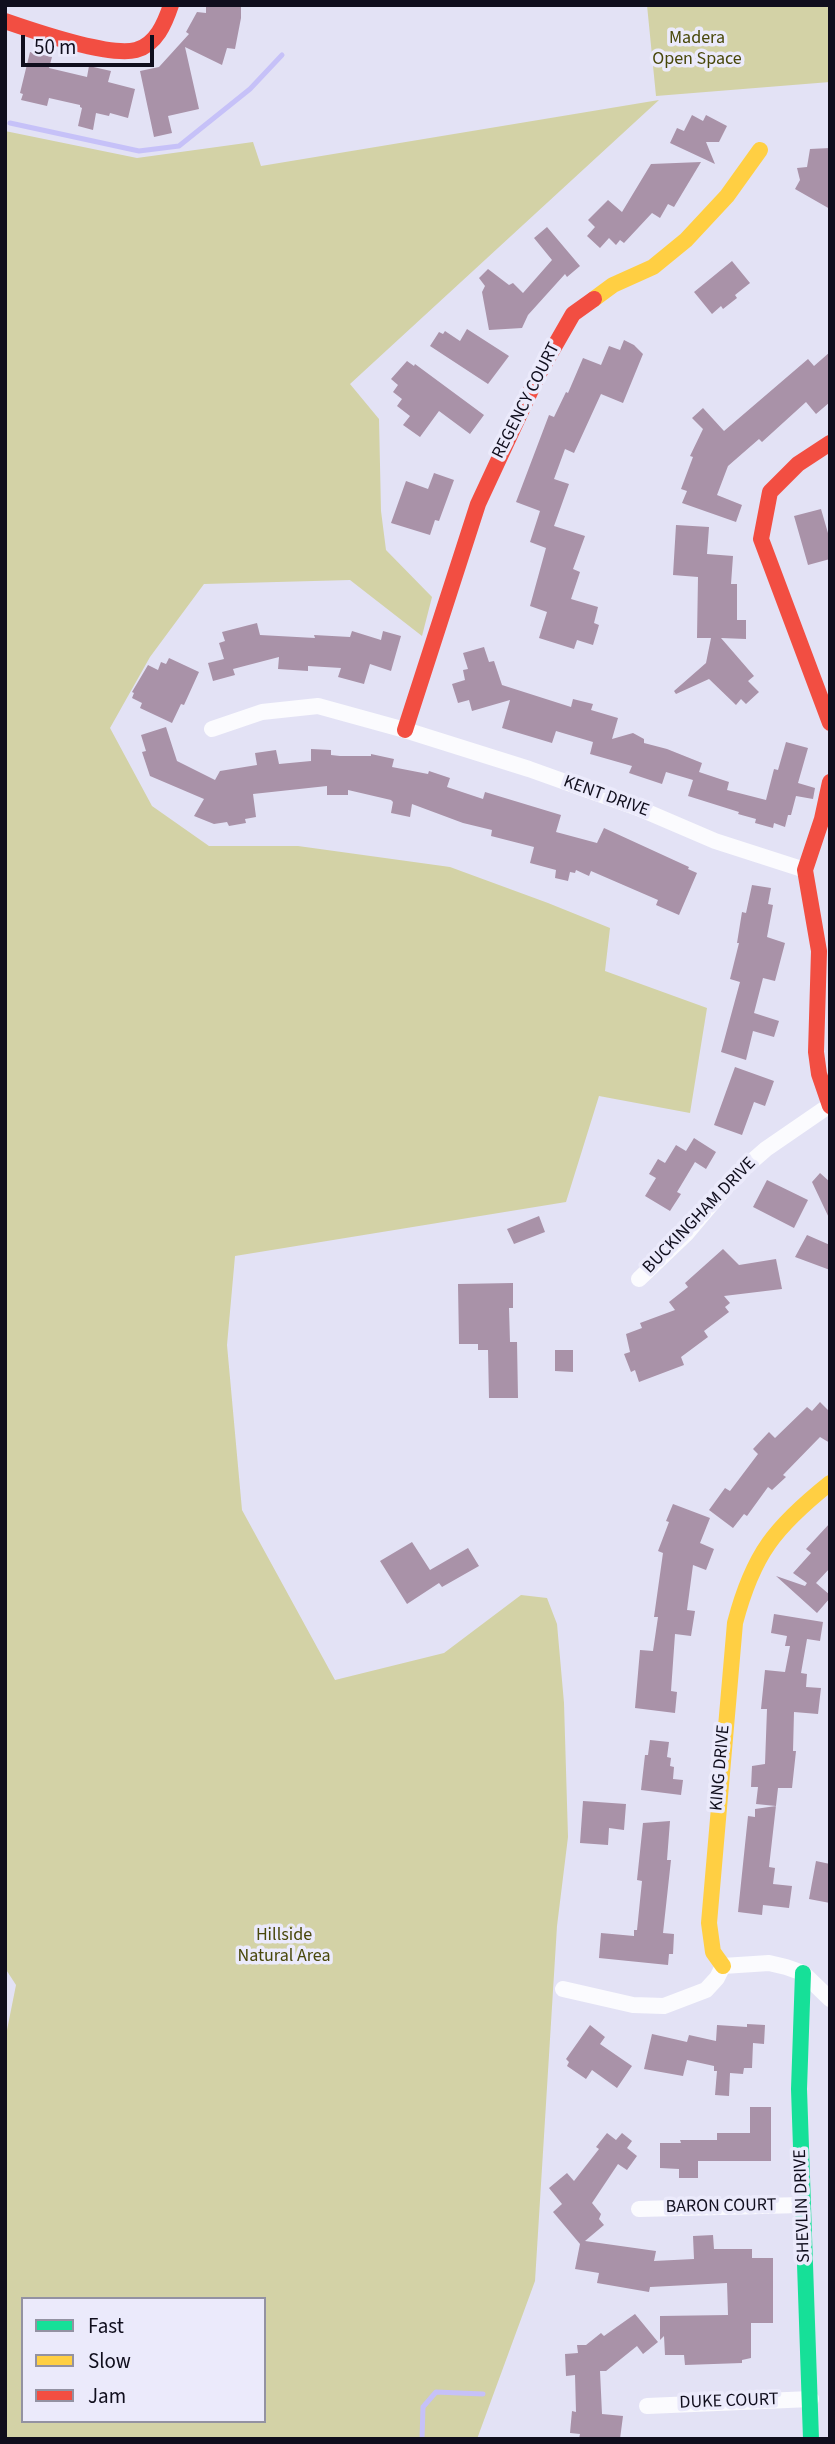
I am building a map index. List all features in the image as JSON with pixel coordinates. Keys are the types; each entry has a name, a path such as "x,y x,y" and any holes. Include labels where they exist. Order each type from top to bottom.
{"street":[{"path":"5,21 118,51 134,51 151,42 162,30 171,5"},
{"name":"REGENCY COURT","path":"405,730 478,504 538,375 573,314 614,285 653,267 686,240 727,196 760,150"},
{"path":"830,443 798,464 770,492 761,539 830,723"},
{"name":"KENT DRIVE","path":"212,729 262,712 318,706 529,769 638,808 715,841 805,870"},
{"path":"829,1106 819,1074 816,1052 819,951 805,870 822,819 830,782"},
{"name":"BUCKINGHAM DRIVE","path":"639,1279 686,1234 735,1176 766,1149 829,1106"},
{"name":"KING DRIVE","path":"723,1966 713,1952 709,1923 731,1663 742,1588 759,1552 781,1524 830,1483"},
{"path":"563,1989 633,2005 664,2006 706,1990 723,1966 769,1963 803,1973 830,1999"},
{"name":"SHEVLIN DRIVE","path":"803,1973 799,2018 802,2205 811,2439"},
{"name":"BARON COURT","path":"639,2209 802,2205"},
{"name":"DUKE COURT","path":"648,2406 811,2399"}],"green space":[{"name":"Madera Open Space","path":"647,5 830,5 830,82 656,96"},
{"name":"Hillside Natural Area","path":"659,100 350,384 379,419 381,511 386,550 432,597 422,636 350,580 204,584 150,657 110,728 152,806 209,846 298,846 450,867 610,928 605,971 707,1008 690,1113 599,1096 566,1202 235,1256 227,1345 242,1510 335,1680 444,1653 521,1595 547,1598 557,1624 564,1703 568,1837 557,1926 535,2281 477,2439 5,2439 5,2040 16,1985 5,1968 5,131 137,158 253,142 261,166"}],"building":[{"path":"206,5 241,5 235,49 227,48 222,65 185,47 199,109 168,116 172,133 154,137 140,71 159,67 189,34 186,32 197,12 206,13"},
{"path":"30,52 52,57 49,68 87,77 89,66 111,71 108,82 135,89 128,118 110,113 109,116 96,113 93,130 78,126 82,108 80,105 49,98 47,106 21,100 23,94 20,93"},
{"path":"692,115 703,121 706,115 727,126 719,142 706,142 715,164 670,143 677,128 684,131"},
{"path":"830,148 830,209 795,189 800,180 797,168 807,167 810,149"},
{"path":"701,162 674,207 668,204 660,218 652,213 624,243 620,240 616,245 609,238 600,248 587,236 595,227 588,220 608,200 622,212 651,164"},
{"path":"547,227 580,266 567,277 565,274 528,315 522,328 489,330 482,292 485,286 479,278 488,269 509,285 513,283 523,293 552,260 534,238"},
{"path":"732,261 750,283 735,295 737,298 712,314 694,292"},
{"path":"467,329 509,356 488,384 430,346 439,332 443,334 445,331 460,341"},
{"path":"624,340 643,354 623,403 601,394 574,453 565,449 554,479 569,484 554,526 585,536 573,569 580,572 571,599 598,607 594,623 599,625 593,645 577,640 574,649 539,638 547,612 530,606 546,548 530,542 540,511 516,502 549,415 554,417 583,358 601,365 609,346 620,350"},
{"path":"830,352 830,402 816,414 806,402 762,442 759,439 728,466 717,495 742,505 736,522 682,503 687,491 681,489 693,457 690,456 703,429 692,418 703,408 724,431 808,359 814,366"},
{"path":"407,361 414,366 415,364 484,415 470,434 439,411 420,437 403,425 410,416 397,406 402,399 393,392 398,385 391,379"},
{"path":"434,473 454,480 439,521 435,520 430,535 391,523 406,481 428,489"},
{"path":"821,509 830,540 830,559 808,565 794,516"},
{"path":"676,525 709,527 707,554 733,556 731,584 737,584 737,620 746,620 746,639 721,638 754,676 748,681 759,692 746,704 741,699 736,705 709,679 676,694 674,691 706,663 711,638 697,638 698,577 673,575"},
{"path":"257,623 260,635 350,637 352,631 381,640 383,631 401,636 391,671 370,664 364,684 338,677 341,668 308,666 308,671 278,669 279,657 233,669 235,675 213,681 208,663 224,659 219,643 225,641 222,632"},
{"path":"484,647 489,662 494,661 502,685 571,707 573,699 593,704 591,710 618,718 612,739 633,733 644,739 644,743 702,763 699,772 729,782 727,790 766,800 774,769 778,770 786,742 808,748 798,783 815,788 813,799 796,796 785,827 774,823 773,828 755,823 756,819 738,814 739,812 688,796 693,780 666,772 662,784 629,773 632,766 590,754 593,742 556,731 552,743 502,728 510,700 472,711 469,700 458,703 452,684 465,680 463,670 468,669 463,653"},
{"path":"169,658 199,672 184,705 181,704 172,723 140,708 142,703 132,698 132,692 148,665 158,670 161,662 166,664"},
{"path":"166,727 177,761 215,780 220,771 257,765 255,753 276,750 279,764 311,761 311,749 331,750 331,755 340,756 371,754 394,759 392,767 428,774 429,771 450,778 447,787 483,799 485,792 561,815 556,832 597,843 604,828 697,873 679,915 656,905 658,900 591,871 589,876 576,870 575,873 570,872 568,881 555,878 556,870 530,863 534,847 491,836 492,830 463,823 412,804 410,817 391,813 391,800 348,790 348,795 327,795 327,786 253,794 256,817 245,819 246,823 229,826 227,822 214,824 194,816 204,799 150,776 142,752 146,751 141,735"},
{"path":"752,885 771,888 768,904 773,905 767,937 785,943 775,981 763,978 754,1013 779,1021 774,1037 753,1031 746,1060 721,1052 740,982 730,979 739,943 742,912 746,913"},
{"path":"735,1067 774,1081 765,1106 754,1102 742,1135 714,1125"},
{"path":"694,1138 716,1152 706,1169 695,1162 677,1192 681,1194 670,1211 645,1196 656,1178 649,1174 658,1159 665,1163 676,1145 686,1151"},
{"path":"820,1173 830,1182 830,1220 812,1182"},
{"path":"767,1180 808,1200 794,1228 753,1207"},
{"path":"539,1216 545,1232 514,1244 507,1229"},
{"path":"807,1235 830,1245 830,1270 795,1257"},
{"path":"723,1249 739,1265 776,1259 782,1289 724,1296 730,1303 725,1307 729,1312 704,1331 708,1337 681,1357 684,1365 639,1382 635,1370 631,1372 624,1354 630,1352 626,1334 642,1328 640,1323 675,1310 669,1302 688,1287 685,1283"},
{"path":"513,1283 513,1308 509,1308 510,1342 517,1342 518,1398 489,1398 488,1350 478,1350 478,1344 459,1344 458,1284"},
{"path":"555,1350 573,1350 573,1372 555,1371"},
{"path":"820,1402 830,1412 830,1443 820,1437 783,1475 786,1477 772,1490 768,1487 747,1516 744,1514 733,1528 709,1510 725,1488 730,1491 758,1454 753,1449 769,1432 775,1438 807,1407 812,1411"},
{"path":"673,1504 710,1518 700,1543 714,1549 706,1570 693,1565 687,1610 695,1611 691,1636 675,1634 671,1691 677,1692 675,1713 635,1708 640,1650 653,1651 658,1617 654,1617 663,1553 658,1551"},
{"path":"830,1523 830,1568 816,1583 830,1598 817,1613 776,1576 805,1586 807,1583 793,1573 811,1553 806,1549"},
{"path":"412,1542 430,1570 468,1548 479,1566 442,1587 439,1583 407,1604 380,1561"},
{"path":"774,1614 823,1622 820,1641 807,1639 801,1673 807,1674 806,1687 821,1688 818,1714 794,1712 793,1751 796,1751 792,1788 778,1788 776,1806 756,1804 758,1787 751,1787 752,1766 765,1764 767,1709 761,1709 765,1670 785,1672 790,1646 785,1646 787,1636 771,1633"},
{"path":"650,1740 669,1742 667,1757 671,1758 670,1766 674,1767 673,1779 683,1780 681,1795 641,1790 645,1755 648,1755"},
{"path":"583,1801 626,1804 624,1830 609,1828 608,1845 580,1843"},
{"path":"776,1806 769,1867 775,1868 773,1884 792,1886 789,1908 763,1905 762,1915 738,1912 748,1816 755,1817 755,1809"},
{"path":"670,1821 667,1860 671,1860 663,1933 674,1934 673,1954 669,1954 668,1965 599,1958 601,1933 634,1936 634,1930 637,1930 642,1881 637,1880 643,1823"},
{"path":"816,1861 830,1864 830,1903 809,1899"},
{"path":"747,2024 765,2025 764,2044 753,2043 752,2068 744,2068 743,2074 730,2073 729,2096 715,2095 717,2071 714,2071 714,2066 687,2060 683,2076 644,2069 652,2034 687,2042 689,2035 716,2041 717,2025 747,2027"},
{"path":"590,2025 605,2037 600,2044 632,2066 617,2088 592,2070 586,2079 567,2066 569,2062 566,2059"},
{"path":"750,2107 771,2107 771,2161 698,2161 698,2178 679,2178 679,2169 660,2168 660,2143 717,2140 717,2133 750,2133"},
{"path":"607,2133 616,2140 622,2133 632,2141 627,2148 637,2156 627,2170 618,2164 592,2203 601,2214 599,2219 604,2225 585,2241 656,2251 654,2261 694,2259 693,2236 713,2235 714,2249 752,2249 752,2258 773,2258 773,2323 751,2323 751,2358 742,2360 742,2363 685,2365 684,2355 665,2355 664,2336 660,2340 660,2316 728,2315 727,2283 650,2287 649,2292 597,2283 599,2273 575,2269 580,2244 553,2212 562,2204 549,2188 567,2173 574,2181 599,2149 596,2147"},
{"path":"635,2314 658,2342 643,2354 637,2346 606,2371 600,2371 602,2414 623,2416 620,2439 579,2439 580,2434 570,2433 572,2411 576,2412 575,2375 566,2376 565,2354 578,2353 577,2345 586,2345 601,2333 604,2336"}],"waterway":[{"path":"10,123 139,151 179,146 250,89 282,55"},
{"path":"422,2439 423,2407 436,2392 483,2394"}],"traffic: fast":[{"path":"803,1973 799,2089 811,2439"}],"traffic: slow":[{"path":"594,299 613,285 653,267 686,240 727,196 760,150"},
{"path":"723,1966 713,1952 709,1923 735,1623 758,1560 794,1514 830,1483"}],"traffic: jam":[{"path":"5,21 90,47 136,50 154,38 163,26 171,5"},
{"path":"405,730 478,504 538,375 573,314 594,299"},
{"path":"830,443 798,464 770,492 761,539 830,723"},
{"path":"830,782 822,819 805,870 819,951 816,1052 819,1074 830,1106"}]}
